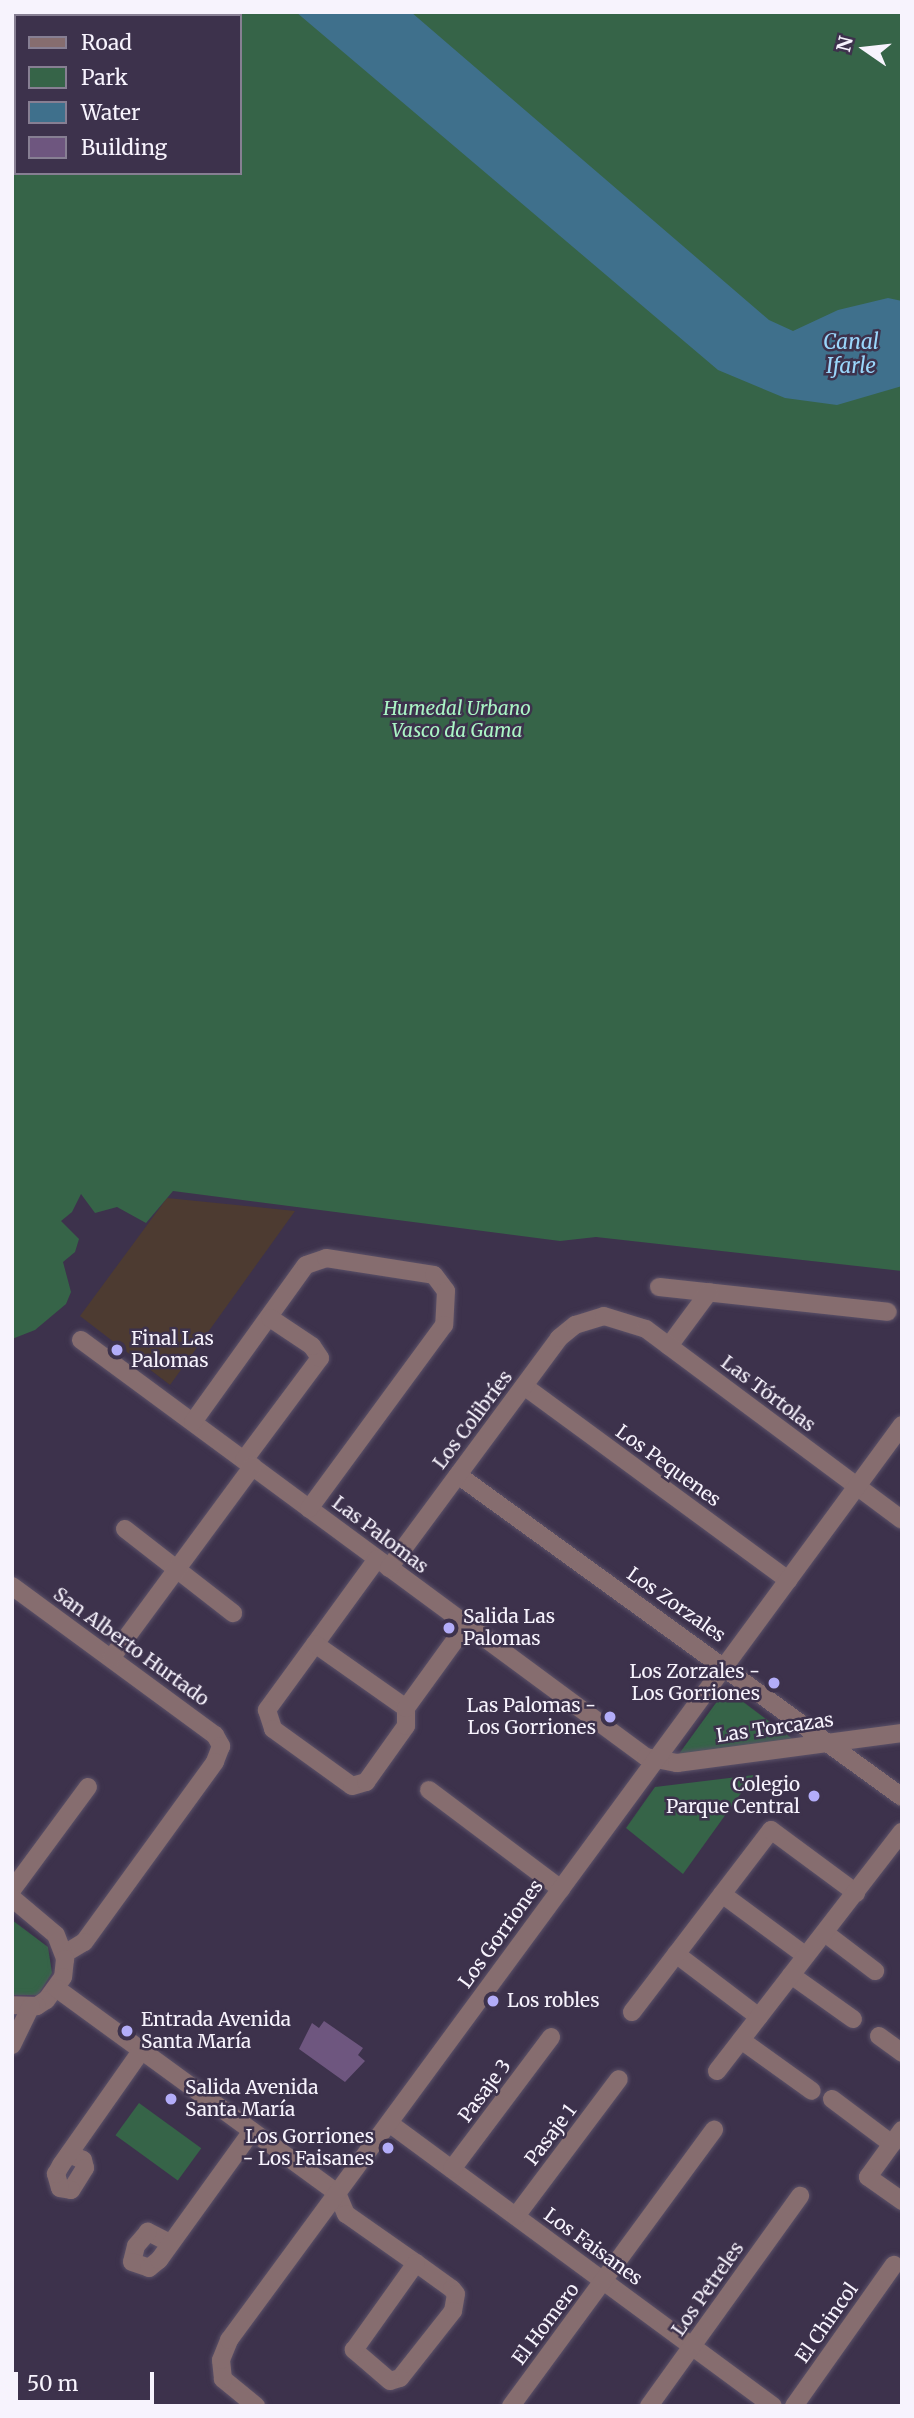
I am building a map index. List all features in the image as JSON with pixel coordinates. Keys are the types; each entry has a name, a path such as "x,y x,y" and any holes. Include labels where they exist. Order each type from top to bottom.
{"street":[{"path":"193,1422 306,1265 326,1258 434,1275 446,1291 444,1325 309,1509"},
{"path":"659,1287 888,1312"},
{"path":"669,1346 709,1292"},
{"name":"Las Tórtolas","path":"604,1316 636,1323 902,1520"},
{"name":"Los Colibríes","path":"406,1708 406,1726 366,1782 352,1786 273,1729 267,1710 314,1644 458,1475 566,1331 604,1316"},
{"path":"113,1657 177,1569 320,1358 312,1346 270,1318"},
{"name":"Las Palomas","path":"82,1340 654,1761"},
{"name":"Los Pequenes","path":"524,1386 788,1580"},
{"name":"Los Gorriones","path":"256,2406 223,2379 222,2352 902,1424"},
{"name":"Los Zorzales","path":"458,1475 724,1665 902,1797"},
{"path":"125,1529 233,1613"},
{"name":"San Alberto Hurtado","path":"12,1586 113,1657 215,1735 221,1746 215,1762 84,1942 64,1954"},
{"path":"314,1644 406,1708 466,1625"},
{"name":"Las Torcazas","path":"654,1761 677,1763 902,1732"},
{"path":"12,1890 88,1787"},
{"path":"429,1790 561,1889"},
{"path":"632,2012 771,1830 856,1893"},
{"path":"717,2071 902,1832"},
{"path":"722,1894 806,1956"},
{"path":"12,1898 56,1935 64,1954 63,1977 46,2000 31,2006 12,2005"},
{"path":"825,1933 875,1971"},
{"path":"676,1954 759,2017"},
{"path":"791,1975 853,2019"},
{"path":"56,1988 337,2193 346,2214 416,2263 454,2291 457,2305 400,2378 390,2381 356,2356 354,2348 416,2263"},
{"path":"12,2045 31,2006"},
{"path":"879,2036 902,2053"},
{"name":"Pasaje 3","path":"452,2169 551,2037"},
{"path":"741,2039 812,2091"},
{"path":"69,2154 141,2050"},
{"name":"Pasaje 1","path":"516,2216 620,2079"},
{"path":"832,2099 897,2137 868,2177 902,2201"},
{"name":"Los Faisanes","path":"389,2123 773,2406"},
{"name":"El Homero","path":"511,2406 714,2130"},
{"path":"170,2243 252,2131"},
{"name":"Los Petreles","path":"649,2406 800,2196"},
{"name":"El Chincol","path":"794,2406 894,2265"}],"shaded area":[{"path":"167,1198 295,1211 170,1385 80,1316"}],"green space":[{"name":"Humedal Urbano Vasco da Gama","path":"12,12 902,12 902,1271 596,1237 560,1241 173,1191 146,1223 117,1207 95,1213 81,1194 72,1212 61,1221 79,1239 75,1252 63,1262 71,1292 66,1304 35,1330 12,1339"},
{"path":"726,1689 798,1743 676,1758"},
{"path":"754,1775 683,1874 626,1828 655,1787"},
{"path":"12,1920 48,1947 52,1973 38,1995 12,1995"},
{"path":"139,2103 201,2148 178,2181 115,2135"}],"water":[{"name":"Canal Ifarle","path":"296,12 411,12 769,320 793,331 838,310 888,298 902,301 902,386 837,405 785,398 718,370"}],"building":[{"path":"324,2021 363,2048 358,2055 365,2061 345,2082 299,2049 312,2023 319,2028"}],"place":[{"name":"Final Las Palomas","path":"117,1350"},
{"name":"Salida Las Palomas","path":"449,1628"},
{"name":"Los Zorzales - Los Gorriones","path":"774,1683"},
{"name":"Las Palomas - Los Gorriones","path":"610,1717"},
{"name":"Colegio Parque Central","path":"814,1796"},
{"name":"Los robles","path":"493,2001"},
{"name":"Entrada Avenida Santa María","path":"127,2031"},
{"name":"Salida Avenida Santa María","path":"171,2099"},
{"name":"Los Gorriones - Los Faisanes","path":"388,2148"}]}
